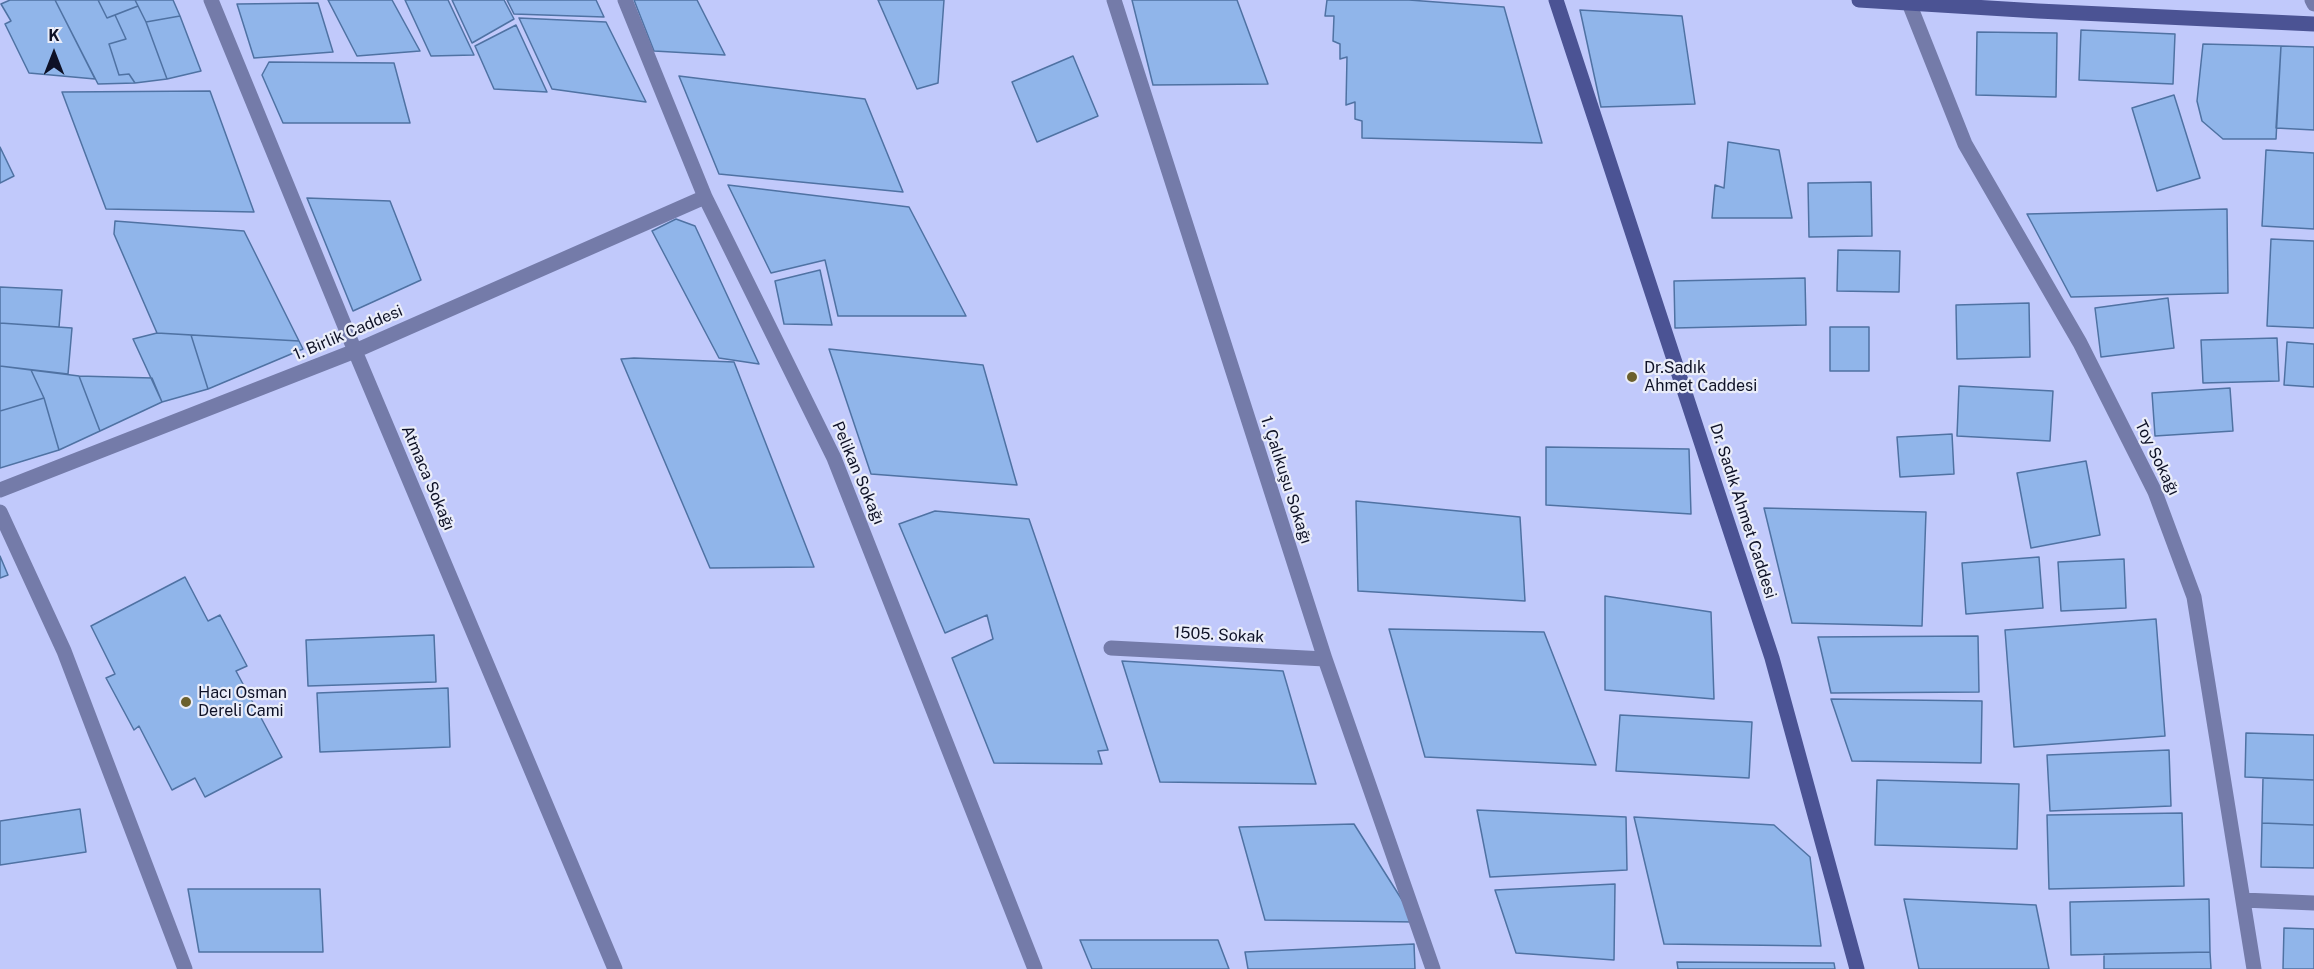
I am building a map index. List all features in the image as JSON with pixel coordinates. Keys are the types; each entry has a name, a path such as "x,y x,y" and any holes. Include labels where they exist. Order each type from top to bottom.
{"street":[{"name":"Atmaca Sokağı","path":"211,0 355,351 615,969"},
{"name":"Pelikan Sokağı","path":"625,0 705,197 834,458 1035,969"},
{"name":"1. Çalıkuşu Sokağı","path":"1114,0 1325,659 1433,969"},
{"name":"Dr. Sadık Ahmet Caddesi","path":"1556,0 1772,658 1857,969"},
{"path":"1859,0 2034,6 2314,24"},
{"name":"Toy Sokağı","path":"1909,3 1965,144 2080,343 2155,492 2194,597 2254,969"},
{"name":"1. Birlik Caddesi","path":"0,490 355,351 705,197"},
{"path":"0,512 64,651 185,969"},
{"name":"1505. Sokak","path":"1111,648 1325,659"},
{"path":"2243,900 2314,903"}],"building":[{"path":"10,0 55,0 95,79 29,73 5,24 11,21 1,4"},
{"path":"55,0 98,0 107,18 115,15 126,39 109,44 119,75 129,74 135,83 98,84"},
{"path":"98,0 135,0 138,6 107,18"},
{"path":"135,0 173,0 180,16 146,22"},
{"path":"328,0 392,0 420,51 357,56"},
{"path":"405,0 448,0 474,55 431,56"},
{"path":"452,0 504,0 514,19 472,43"},
{"path":"507,0 596,0 604,17 514,14"},
{"path":"634,0 697,0 725,55 654,51"},
{"path":"878,0 944,0 938,83 917,89"},
{"path":"1132,0 1237,0 1268,84 1153,85"},
{"path":"1327,0 1409,0 1504,7 1542,143 1362,138 1362,121 1355,119 1355,102 1346,105 1347,57 1340,59 1340,44 1333,41 1334,16 1325,16"},
{"path":"318,3 333,52 254,58 237,4"},
{"path":"138,6 167,79 135,83 129,74 119,75 109,44 126,39 115,15"},
{"path":"1580,10 1682,16 1695,104 1601,107"},
{"path":"180,16 201,71 167,79 146,22"},
{"path":"519,18 606,22 646,102 552,89"},
{"path":"516,25 547,92 494,89 475,46"},
{"path":"2081,30 2175,34 2173,84 2079,80"},
{"path":"1977,32 2057,33 2056,97 1976,95"},
{"path":"2203,44 2281,46 2276,139 2223,139 2202,121 2197,101"},
{"path":"2281,46 2314,47 2314,130 2276,128"},
{"path":"1073,56 1098,116 1037,142 1012,82"},
{"path":"269,62 394,63 410,123 283,123 262,75"},
{"path":"679,76 865,99 903,192 719,174"},
{"path":"210,91 254,212 106,209 62,92"},
{"path":"2174,95 2200,178 2157,191 2132,108"},
{"path":"1728,142 1779,150 1792,218 1712,218 1715,185 1724,188"},
{"path":"0,147 14,176 0,183"},
{"path":"2266,150 2314,153 2314,229 2262,226"},
{"path":"1871,182 1872,236 1809,237 1808,183"},
{"path":"728,185 909,207 966,316 838,316 825,260 771,273"},
{"path":"307,198 390,201 421,280 353,311"},
{"path":"2227,209 2228,293 2071,297 2027,214"},
{"path":"676,219 695,226 759,364 719,358 652,231"},
{"path":"115,221 244,231 299,341 157,333 114,234"},
{"path":"2271,239 2314,241 2314,328 2267,326"},
{"path":"1838,250 1900,251 1899,292 1837,291"},
{"path":"820,270 832,325 784,324 775,281"},
{"path":"1805,278 1806,325 1675,328 1674,281"},
{"path":"0,287 62,290 59,327 0,323"},
{"path":"2168,298 2174,348 2101,357 2095,308"},
{"path":"2029,303 2030,357 1957,359 1956,305"},
{"path":"0,323 72,328 68,374 0,366"},
{"path":"1830,327 1869,327 1869,371 1830,371"},
{"path":"157,333 191,335 208,389 162,402 133,339"},
{"path":"191,335 299,341 303,349 208,389"},
{"path":"2277,338 2279,381 2203,383 2201,340"},
{"path":"2287,342 2314,344 2314,387 2284,385"},
{"path":"829,349 983,365 1017,485 871,474"},
{"path":"621,359 734,362 814,567 710,568"},
{"path":"0,366 31,370 44,398 0,411"},
{"path":"31,370 79,376 100,431 59,450 44,398"},
{"path":"79,376 152,378 162,402 100,431"},
{"path":"1959,386 2053,391 2050,441 1957,436"},
{"path":"2230,388 2233,431 2155,436 2152,393"},
{"path":"44,398 59,450 0,468 0,411"},
{"path":"1952,434 1954,474 1900,477 1897,437"},
{"path":"1546,447 1689,449 1691,514 1546,505"},
{"path":"2086,461 2100,535 2031,548 2017,473"},
{"path":"1356,501 1520,517 1525,601 1358,591"},
{"path":"1764,508 1926,512 1922,626 1792,623"},
{"path":"935,511 1029,519 1108,750 1098,751 1102,764 994,763 952,658 993,639 987,615 945,633 899,524"},
{"path":"0,556 8,575 0,578"},
{"path":"2039,557 2043,608 1966,614 1962,563"},
{"path":"2124,559 2126,608 2061,611 2058,562"},
{"name":"Hacı Osman Dereli Cami","path":"185,577 208,621 220,615 247,666 236,671 282,757 205,797 195,778 172,790 139,726 134,730 106,678 115,674 91,626"},
{"path":"1605,596 1711,612 1714,699 1605,690"},
{"path":"2156,619 2165,736 2014,747 2005,630"},
{"path":"1389,629 1544,632 1596,765 1425,757"},
{"path":"434,635 436,682 308,686 306,640"},
{"path":"1978,636 1979,692 1831,693 1818,637"},
{"path":"1122,661 1283,671 1316,784 1160,782"},
{"path":"448,688 450,747 320,752 317,693"},
{"path":"1831,699 1982,701 1981,763 1852,761"},
{"path":"1620,715 1752,722 1749,778 1616,771"},
{"path":"2246,733 2314,735 2314,780 2245,777"},
{"path":"2169,750 2171,806 2050,811 2047,755"},
{"path":"2263,778 2314,780 2314,825 2262,823"},
{"path":"1877,780 2019,784 2017,849 1875,845"},
{"path":"80,809 86,852 0,865 0,821"},
{"path":"1477,810 1626,817 1627,870 1490,877"},
{"path":"2182,813 2184,886 2049,889 2047,815"},
{"path":"1634,817 1774,825 1810,857 1821,946 1664,944"},
{"path":"2262,823 2314,825 2314,868 2261,867"},
{"path":"1354,824 1416,922 1265,920 1239,827"},
{"path":"1615,884 1614,960 1516,953 1495,890"},
{"path":"188,889 320,889 323,952 199,952"},
{"path":"1904,899 2036,905 2049,969 1919,969"},
{"path":"2209,899 2210,952 2071,955 2070,902"},
{"path":"2284,928 2314,929 2314,969 2283,969"},
{"path":"1080,940 1218,940 1229,969 1092,969"},
{"path":"1414,944 1415,969 1248,969 1245,952"},
{"path":"2210,952 2211,969 2104,969 2104,954"},
{"path":"1677,962 1834,963 1835,969 1678,969"}],"place":[{"name":"Dr.Sadık Ahmet Caddesi","path":"1632,377"},
{"name":"Hacı Osman Dereli Cami","path":"186,702"}]}
